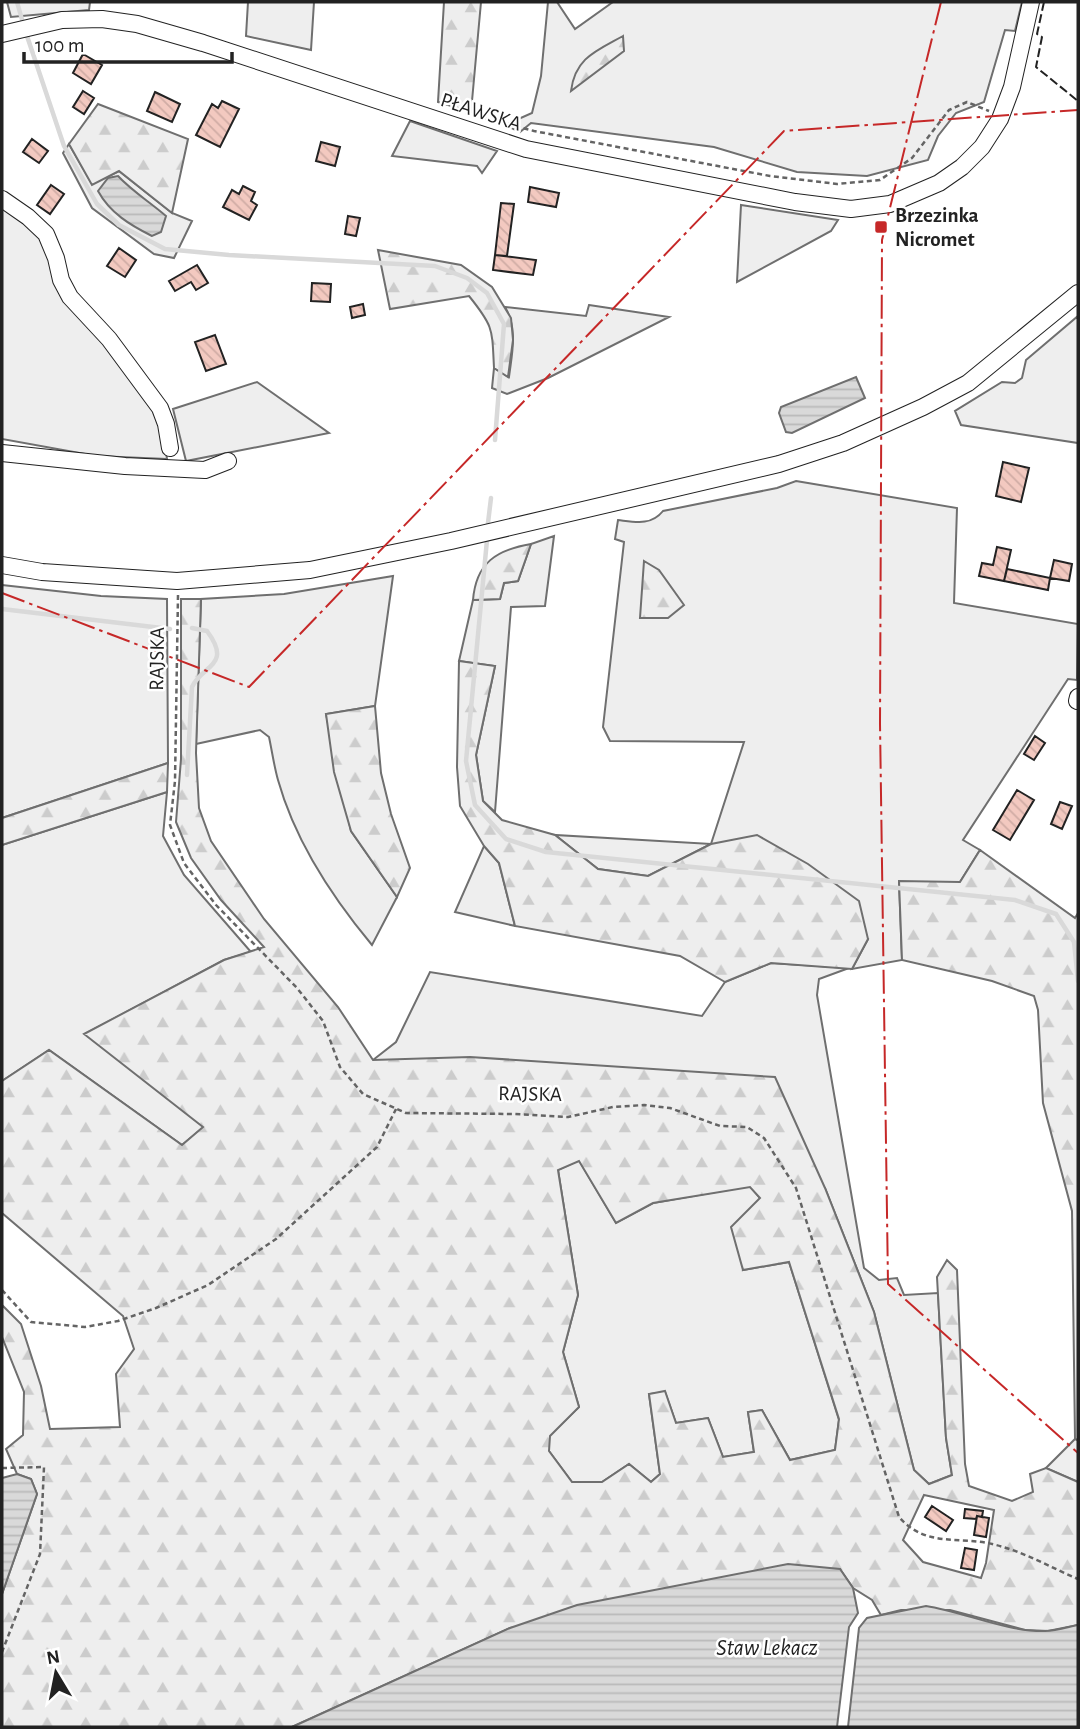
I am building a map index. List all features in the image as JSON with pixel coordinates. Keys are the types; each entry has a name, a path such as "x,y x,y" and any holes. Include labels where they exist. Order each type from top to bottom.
{"street":[{"name":"PŁAWSKA","path":"9,32 62,20 102,19 136,24 203,43 526,149 825,207 851,209 890,204 939,183 962,167 982,147 1000,119 1012,87 1031,2"},
{"path":"2,199 46,234 57,258 61,280 71,297 109,339 160,408 170,447"},
{"path":"2,565 42,572 177,581 310,570 451,541 779,464 843,443 923,407 968,383 1078,293"},
{"path":"2,453 125,466 205,470 228,461"}],"path":[{"path":"456,110 534,131 770,176 837,184 880,180 912,158 949,110 967,102 1000,119"},
{"name":"RAJSKA","path":"177,581 179,635 175,780 170,825 184,863 216,905 297,988 323,1021 340,1067 363,1094 406,1113 568,1117 613,1107 644,1105 670,1108 720,1126 747,1127 764,1138 796,1188 899,1517 919,1534 950,1541 995,1544 1078,1578"},
{"path":"2,1290 31,1322 85,1327 118,1321 208,1285 276,1239 377,1147 396,1109"},
{"path":"2,1468 44,1467 40,1554 2,1652"}],"green space":[{"path":"7,2 90,2 89,10 11,17"},
{"path":"248,2 314,2 311,50 246,36"},
{"path":"444,2 481,2 471,112 438,102"},
{"path":"548,2 557,2 575,29 613,2 1022,2 1015,31 1005,30 984,102 956,113 938,136 928,160 867,176 797,172 714,147 531,123 520,132 505,125 532,113 541,76"},
{"path":"623,36 624,51 571,91 573,80 582,63 596,51"},
{"path":"98,104 188,139 172,213 119,171 92,185 69,144"},
{"path":"410,121 497,151 482,173 477,166 392,156"},
{"path":"69,144 92,184 119,171 172,213 192,221 174,258 154,254 92,208 63,153"},
{"path":"2,205 39,235 53,261 120,358 162,425 167,459 96,456 2,439"},
{"path":"741,205 838,220 831,231 737,282"},
{"path":"378,250 461,265 492,287 511,318 513,340 508,377 494,368 490,329 469,296 390,309"},
{"path":"589,305 669,317 548,378 507,394 492,388 494,368 509,377 513,332 505,307 586,316"},
{"path":"1078,316 1078,443 961,425 955,411 1002,382 1015,383 1022,378 1026,360"},
{"path":"257,382 329,433 186,461 173,409"},
{"path":"796,481 957,508 954,603 1078,624 1077,680 1068,679 963,840 980,850 960,882 899,882 902,960 852,969 868,939 711,844 744,742 610,741 603,727 624,542 615,539 618,520 648,521 663,511 777,488"},
{"path":"554,536 545,606 511,607 495,812 483,801 476,755 495,666 459,661 473,600 500,599 504,583 518,581 531,544"},
{"path":"531,544 518,581 504,583 500,599 473,600 478,576 490,560 508,550"},
{"path":"644,561 659,570 684,605 668,618 640,618"},
{"path":"393,576 375,706 326,714 351,831 397,897 372,945 329,888 294,825 277,775 269,737 260,730 196,744 201,599 284,594"},
{"path":"2,585 101,596 167,599 168,763 2,818"},
{"path":"181,599 201,599 196,753 199,808 211,841 264,919 338,1007 373,1060 470,1057 775,1077 825,1188 874,1312 914,1470 929,1484 952,1475 946,1438 937,1277 947,1260 957,1270 965,1464 969,1486 1012,1501 1033,1492 1030,1474 1046,1468 1078,1482 1078,1625 1048,1631 1025,1630 950,1610 901,1610 881,1615 872,1600 853,1588 840,1569 510,1628 292,1727 2,1727 2,1594 37,1494 31,1479 17,1474 6,1449 23,1435 24,1392 2,1337 2,1305 21,1324 41,1386 50,1429 120,1427 116,1374 134,1349 123,1316 2,1213 2,1081 49,1050 182,1145 203,1127 84,1034 224,960 264,947 221,900 191,858 176,822 181,759","holes":["579,1161 616,1223 653,1203 750,1187 760,1198 731,1227 743,1270 789,1262 839,1419 835,1450 790,1460 762,1410 748,1412 754,1452 723,1457 708,1418 676,1423 665,1391 649,1394 660,1474 651,1482 629,1464 602,1482 572,1482 549,1451 550,1436 579,1407 563,1352 578,1295 558,1170","924,1495 994,1510 981,1578 923,1562 903,1540"]},
{"path":"459,661 495,666 476,755 483,801 502,820 555,835 598,869 648,876 711,844 757,835 808,864 859,901 868,939 852,969 771,963 725,982 680,956 515,926 499,863 484,846 460,806 457,767"},
{"path":"375,706 381,773 391,814 410,868 397,897 351,831 334,772 326,714"},
{"path":"168,763 167,792 2,845 2,818"},
{"path":"167,792 163,836 184,875 251,952 224,960 85,1034 204,1127 182,1145 49,1050 2,1081 2,845"},
{"path":"555,835 711,844 648,876 598,869"},
{"path":"484,846 499,863 515,926 455,912"},
{"path":"980,850 1075,918 1078,913 1078,1440 1075,1439 1072,1211 1043,1103 1038,1010 1034,996 992,981 902,960 899,881 960,882"},
{"path":"771,963 849,968 819,979 817,995 864,1268 879,1280 897,1278 904,1295 938,1293 946,1438 952,1475 929,1484 914,1470 874,1312 825,1188 373,1060 396,1042 430,972 702,1016 725,982"},
{"path":"579,1160 616,1223 653,1203 750,1186 760,1198 743,1270 789,1262 839,1420 835,1450 790,1460 762,1410 748,1412 754,1452 723,1457 708,1418 676,1423 665,1392 649,1394 660,1474 651,1482 629,1464 602,1482 572,1482 549,1451 549,1436 579,1407 563,1352 578,1295 558,1170"},
{"path":"1075,1439 1078,1440 1078,1482 1046,1468"}],"water":[{"path":"118,176 166,216 161,232 152,236 136,227 121,218 103,199 98,191 108,178"},
{"path":"856,377 865,398 792,433 786,432 779,413 781,407"},
{"path":"17,1474 31,1479 37,1494 2,1594 2,1478"},
{"name":"Staw Lekacz","path":"788,1564 840,1569 853,1588 858,1613 849,1627 837,1727 292,1727 510,1628 577,1605"},
{"path":"926,1606 1031,1630 1045,1631 1078,1625 1078,1727 848,1727 859,1628 867,1618"}],"building":[{"path":"83,54 102,65 91,84 73,73"},
{"path":"83,91 94,98 84,114 73,107"},
{"path":"155,92 180,104 172,122 147,111"},
{"path":"222,101 239,109 220,147 196,135 212,104 218,108"},
{"path":"32,139 48,151 39,163 23,152"},
{"path":"321,142 340,147 335,166 316,161"},
{"path":"51,185 64,194 50,214 37,205"},
{"path":"243,186 255,192 251,201 257,205 249,220 223,207 232,190 239,194"},
{"path":"530,187 559,193 556,207 528,202"},
{"path":"501,203 514,204 507,256 495,255"},
{"path":"348,216 360,218 356,236 345,234"},
{"path":"119,248 136,260 125,277 107,266"},
{"path":"495,255 536,260 533,275 493,270"},
{"path":"197,265 208,283 196,290 191,282 175,291 169,281"},
{"path":"312,283 331,284 330,302 311,301"},
{"path":"363,304 365,315 352,318 350,307"},
{"path":"215,335 226,364 206,371 195,342"},
{"path":"1003,462 1029,468 1021,502 996,496"},
{"path":"997,547 1011,550 1004,581 979,576 982,563 993,565"},
{"path":"1054,560 1072,564 1069,581 1050,578"},
{"path":"1007,569 1050,578 1048,590 1004,581"},
{"path":"1035,736 1045,743 1034,760 1024,754"},
{"path":"1017,790 1034,800 1010,840 993,830"},
{"path":"1060,802 1072,806 1062,829 1051,824"},
{"path":"932,1506 953,1520 946,1531 925,1517"},
{"path":"965,1509 983,1511 982,1517 964,1518"},
{"path":"977,1516 989,1518 986,1537 974,1535"},
{"path":"965,1548 977,1550 974,1570 961,1568"}],"waterway":[{"path":"17,2 23,23"},
{"path":"27,36 64,146 97,204 119,225 165,249 435,266 467,278 487,293 504,324 495,440"},
{"path":"488,523 491,498"},
{"path":"487,540 466,761 475,805 506,839 546,852 1015,900 1056,914 1074,942 1078,981"},
{"path":"2,609 170,629"},
{"path":"187,775 192,687 213,664 217,651 207,631 192,628"}],"fence":[{"path":"1044,2 1037,34 1042,37 1036,67 1078,101"}],"power":[{"path":"941,2 882,240 880,724 888,1284 1078,1453"},
{"path":"2,593 249,687 784,131 1078,110"}],"place":[{"name":"Brzezinka Nicromet","path":"881,227"}]}
